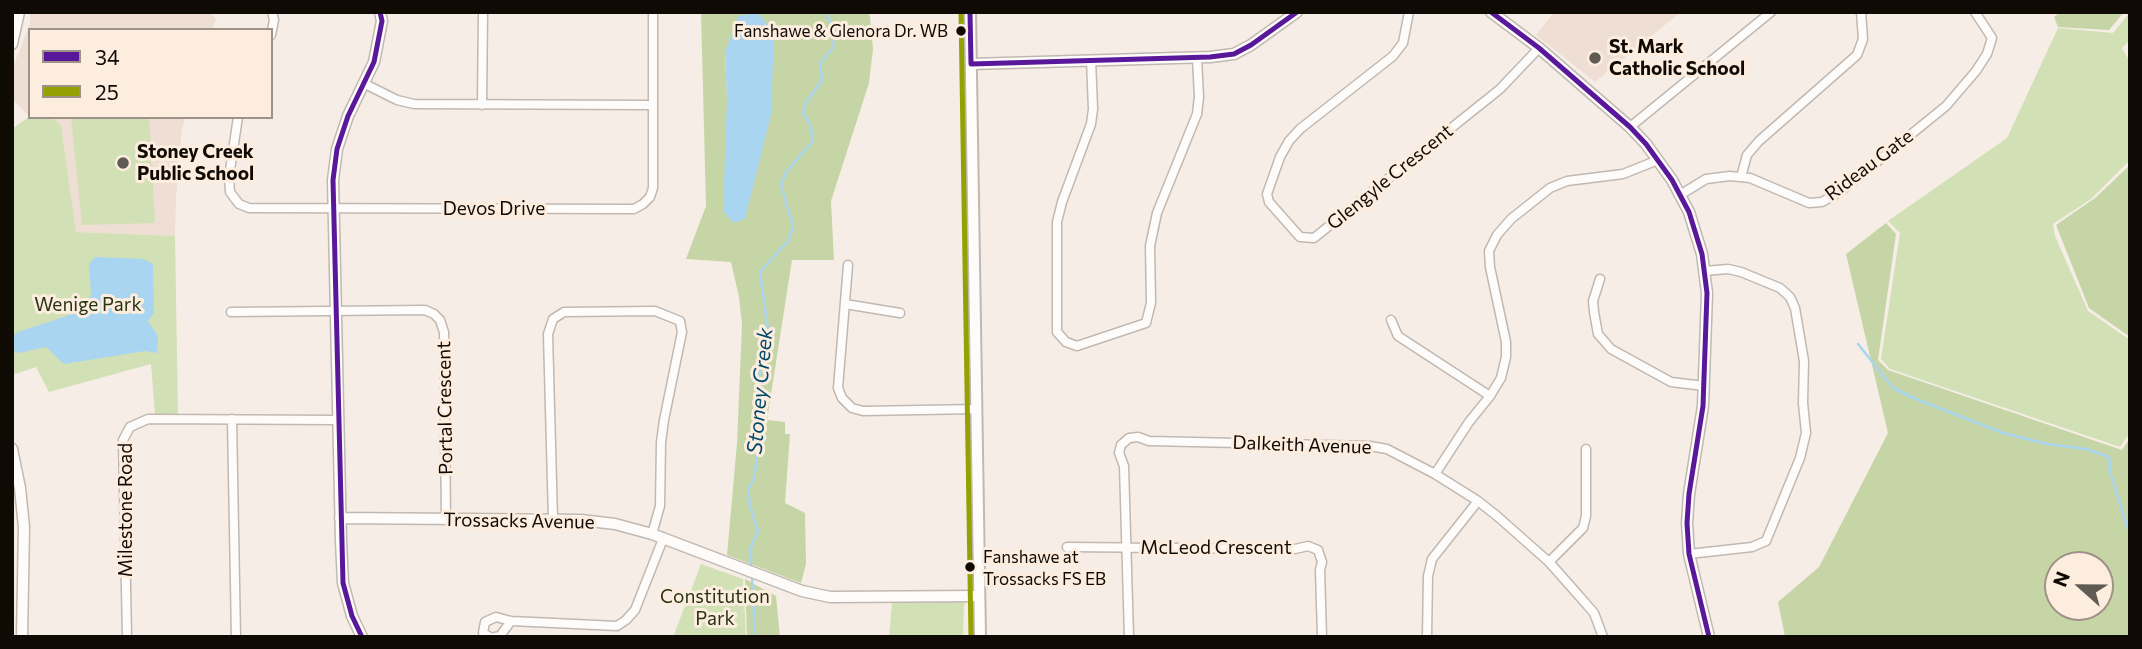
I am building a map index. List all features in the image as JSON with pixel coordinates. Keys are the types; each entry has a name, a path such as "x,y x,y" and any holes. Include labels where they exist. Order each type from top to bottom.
{"main road":[{"path":"970,12 980,637"}],"street":[{"path":"12,44 19,12"},
{"path":"362,637 352,616 343,583 333,180 337,149 348,116 365,84 378,47 382,21 380,12"},
{"path":"482,105 483,12"},
{"name":"Devos Drive","path":"238,119 229,177 230,192 239,204 249,208 634,209 650,197 653,188 653,12"},
{"path":"971,64 1197,58 1234,54 1251,46 1297,12"},
{"name":"Glengyle Crescent","path":"1409,12 1403,43 1393,56 1300,129 1280,157 1267,194 1269,202 1300,237 1314,238 1500,89 1539,48"},
{"path":"1492,12 1539,48 1630,127 1658,160 1689,212 1702,254 1707,293 1704,386 1687,523 1689,554 1709,637"},
{"path":"1630,127 1771,12"},
{"path":"1741,177 1746,155 1759,141 1857,55 1863,39 1861,12"},
{"name":"Rideau Gate","path":"1680,195 1706,179 1741,177 1750,178 1809,203 1822,202 1841,191 1946,106 1976,72 1987,54 1992,38 1975,12"},
{"path":"1091,60 1091,124 1057,222 1057,332 1066,342 1077,345 1146,323 1150,313 1150,246 1157,212 1197,114 1197,58"},
{"path":"365,84 397,100 414,104 652,105"},
{"path":"1435,474 1501,378 1506,342 1489,251 1497,235 1511,219 1550,188 1567,180 1623,174 1658,160"},
{"path":"848,265 838,388 842,398 852,408 863,411 977,409"},
{"path":"1689,554 1752,547 1766,541 1800,458 1806,433 1803,403 1804,362 1795,308 1790,297 1780,288 1741,272 1728,269 1704,271"},
{"path":"1600,279 1593,301 1594,312 1598,334 1611,349 1671,382 1704,386"},
{"path":"845,304 900,313"},
{"name":"Portal Crescent","path":"336,311 425,310 440,320 444,332 446,519"},
{"path":"231,312 336,311"},
{"path":"553,520 548,334 553,319 564,312 655,311 680,321 682,332 664,420 660,506 652,534"},
{"path":"1391,320 1398,336 1490,396"},
{"name":"Milestone Road","path":"127,637 123,440 130,427 148,419 338,420"},
{"path":"232,419 236,637"},
{"name":"Dalkeith Avenue","path":"1129,637 1124,466 1119,453 1121,445 1129,438 1138,437 1149,441 1370,446 1387,449 1435,474 1478,501 1549,562 1594,613 1602,637"},
{"path":"12,449 24,527 22,637"},
{"path":"1549,562 1583,528 1586,516 1586,449"},
{"path":"1427,637 1428,576 1432,559 1478,501"},
{"name":"Trossacks Avenue","path":"340,519 581,520 652,534 802,591 838,597 979,596"},
{"path":"511,621 500,636 493,637 483,633 485,622 496,617 511,621 617,626 635,610 663,539"},
{"name":"McLeod Crescent","path":"1067,547 1295,549 1308,546 1318,550 1322,562 1322,637"}],"shaded area":[{"path":"30,12 211,12 216,20 213,28 28,28"},
{"name":"St. Mark Catholic School","path":"1554,12 1681,12 1595,82 1536,35"},
{"path":"28,29 28,114 12,99 12,69"},
{"name":"Stoney Creek Public School","path":"54,119 185,119 182,128 175,236 76,232 61,125"}],"green space":[{"path":"701,12 868,12 873,49 869,83 831,201 834,260 792,260 767,420 785,422 785,434 790,434 785,503 805,513 806,564 801,583 727,555 737,443 742,324 731,262 686,259 706,206","holes":["739,16 751,191 745,219 727,98 725,53"]},
{"path":"2061,12 2124,12 2109,30 2058,27 2054,17"},
{"path":"2130,12 2130,40 2122,48 2130,62 2130,160 2091,199 2053,224 2055,236 2088,311 2130,340 2130,432 2120,447 1890,369 1881,359 1900,233 1888,221 2007,138 2058,28 2113,33"},
{"name":"Wenige Park","path":"28,117 54,119 61,125 76,232 175,236 178,415 155,415 151,364 49,392 36,367 12,375 12,129"},
{"name":"Stoney Creek Public School","path":"71,119 149,119 155,223 82,225"},
{"path":"2130,165 2130,337 2089,308 2056,225 2095,198"},
{"path":"1886,223 1896,234 1878,360 1888,370 2122,450 2130,438 2130,637 1785,637 1778,602 1819,567 1888,433 1846,254"},
{"name":"Constitution Park","path":"701,564 743,579 746,637 673,637"},
{"path":"745,579 776,596 780,637 747,637"},
{"path":"961,601 966,605 963,637 889,637 892,603"}],"water":[{"path":"758,13 774,33 771,115 745,219 734,223 723,211 727,98 725,53 738,16"},
{"path":"95,257 143,259 153,264 154,313 148,321 158,336 157,353 145,351 64,364 46,347 19,353 12,350 12,337 18,332 82,311 91,294 89,264"}],"waterway":[{"name":"Stoney Creek","path":"751,568 751,547 758,531 748,490 754,478 758,450 755,423 757,398 761,360 768,330 760,272 788,241 793,227 781,185 786,172 813,141 810,124 803,113 806,103 822,80 820,63 832,49 836,33 825,12"},
{"path":"1858,344 1893,388 1916,399 2003,433 2047,444 2086,449 2109,457 2110,472 2130,536"},
{"name":"Stoney Creek","path":"752,575 755,637"}],"transit line":[{"name":"34","path":"362,637 352,616 343,583 333,180 337,149 348,116 374,62 382,21 380,12"},
{"name":"25","path":"961,12 971,637"},
{"name":"34","path":"970,12 971,64 1234,54 1297,12"},
{"name":"34","path":"1491,12 1539,48 1630,127 1672,180 1689,212 1702,254 1707,293 1703,406 1687,523 1689,554 1709,637"}],"place":[{"name":"Fanshawe & Glenora Dr. WB","path":"961,31"},
{"name":"St. Mark Catholic School","path":"1595,58"},
{"name":"Stoney Creek Public School","path":"123,163"},
{"name":"Fanshawe at Trossacks FS EB","path":"970,567"}]}
